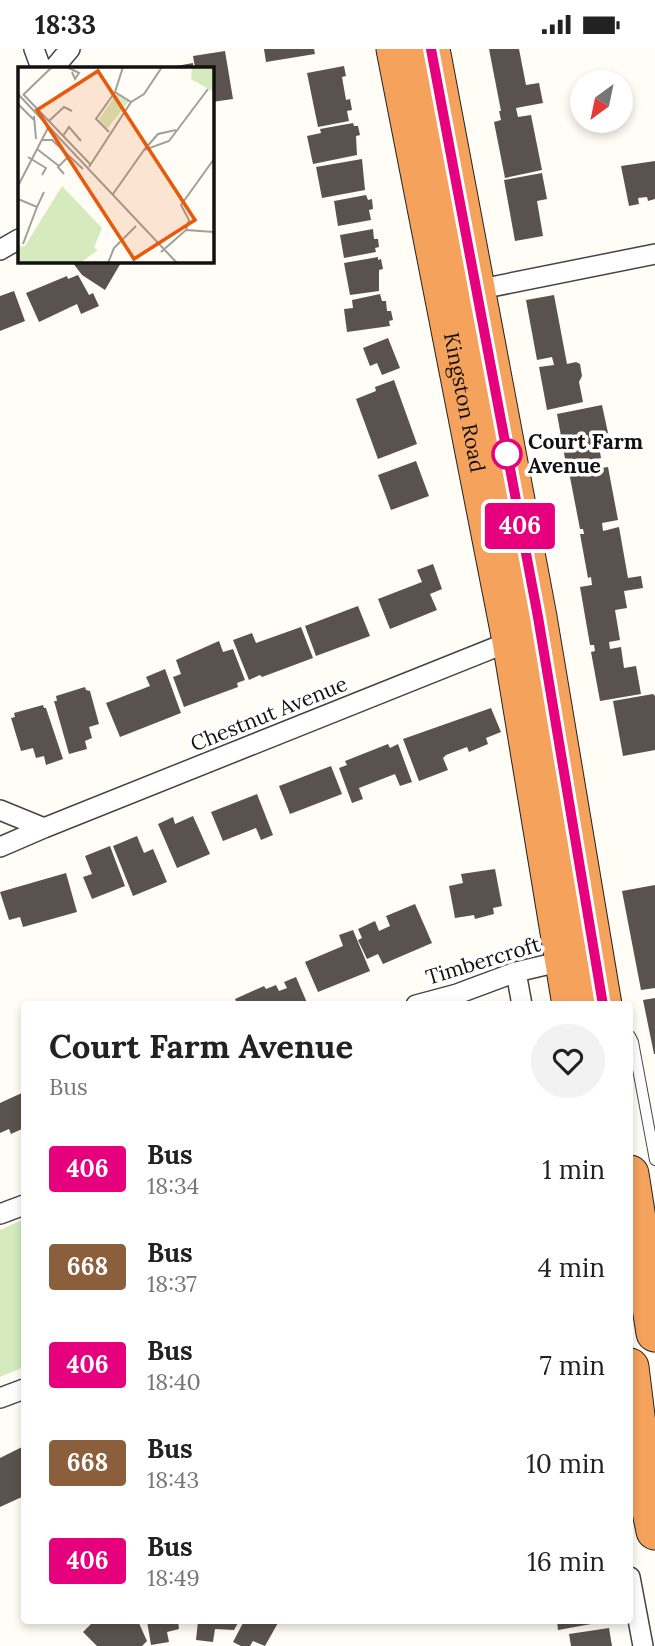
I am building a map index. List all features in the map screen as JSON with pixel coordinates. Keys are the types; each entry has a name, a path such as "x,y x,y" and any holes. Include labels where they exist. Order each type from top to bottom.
{"highway":[{"name":"Kingston Road","path":"395,49 511,641 570,1001"},
{"name":"Kingston Road","path":"431,49 538,617 605,995"},
{"path":"633,1193 655,1333"},
{"path":"633,1391 643,1473 655,1531"}],"street":[{"path":"34,49 41,67"},
{"path":"55,67 70,49"},
{"path":"0,250 18,240"},
{"path":"475,291 655,254"},
{"name":"Chestnut Avenue","path":"0,847 511,641"},
{"path":"0,810 44,828"},
{"name":"Timbercroft","path":"431,1001 516,972 563,961"},
{"path":"516,972 521,1001"},
{"path":"0,1215 21,1206"},
{"path":"0,1398 21,1390"},
{"path":"633,1593 643,1646"}],"lane":[{"path":"633,1042 655,1160"}],"green space":[{"path":"21,1220 21,1368 0,1377 0,1230"}],"building":[{"path":"264,49 314,49 315,54 266,62"},
{"path":"489,49 519,49 526,85 539,83 543,103 516,108 518,117 531,115 542,170 505,178 494,122 501,120 501,111"},
{"path":"225,51 233,99 214,102 214,67 195,67 193,56"},
{"path":"193,63 193,67 171,67"},
{"path":"344,66 346,76 342,77 346,100 350,99 352,110 347,111 349,121 318,127 307,73"},
{"path":"353,123 358,126 360,135 356,136 357,155 313,164 307,136 321,133 320,129"},
{"path":"362,159 365,190 322,198 316,167"},
{"path":"655,161 655,199 648,201 647,197 638,198 639,204 629,206 621,166"},
{"path":"542,173 547,199 537,201 543,236 515,241 504,180"},
{"path":"366,195 368,200 372,199 373,209 369,210 371,220 338,226 334,201"},
{"path":"373,229 374,239 378,239 379,247 375,248 376,252 344,258 340,235"},
{"path":"378,257 383,269 379,270 379,291 350,295 344,263"},
{"path":"73,263 121,263 105,290 82,275"},
{"path":"78,275 89,295 93,293 99,306 81,314 77,304 39,322 26,293 67,276 68,279"},
{"path":"14,291 25,321 0,331 0,296"},
{"path":"380,294 382,301 386,301 387,311 391,311 393,320 389,321 390,326 347,332 344,309 353,308 352,300"},
{"path":"554,295 567,364 580,364 582,376 579,382 583,402 547,410 539,367 554,365 552,357 537,360 526,300"},
{"path":"388,338 400,368 382,375 377,363 370,366 363,348"},
{"path":"394,380 417,444 378,459 356,399 376,391 375,387"},
{"path":"602,405 608,433 597,435 601,458 566,464 557,414"},
{"path":"416,461 429,496 391,510 378,475"},
{"path":"608,467 618,520 602,523 603,531 619,527 628,578 641,576 643,588 624,591 627,608 615,610 620,640 609,642 610,649 621,647 624,668 636,666 641,694 600,701 591,652 595,651 594,645 590,645 580,587 592,585 591,577 588,578 580,534 584,534 583,529 580,529 569,472 587,469 589,475 596,474 595,469"},
{"path":"433,564 442,589 430,594 437,610 390,629 378,599 422,582 417,570"},
{"path":"358,606 370,636 316,656 305,626"},
{"path":"301,627 313,658 249,680 233,640 252,633 256,643"},
{"path":"219,641 223,652 233,649 245,680 237,683 238,687 184,707 173,677 181,674 176,660"},
{"path":"165,669 181,713 120,737 106,703 150,686 146,677"},
{"path":"85,687 90,691 99,724 89,727 92,738 85,741 87,749 69,754 54,701 57,701 56,696"},
{"path":"653,694 655,750 623,756 613,701"},
{"path":"43,705 63,759 46,765 44,756 36,758 33,748 21,751 11,718 15,717 14,713"},
{"path":"491,708 501,732 486,738 488,744 469,752 467,747 446,755 443,758 448,770 419,781 403,739"},
{"path":"388,744 390,748 398,744 412,782 400,786 395,774 359,788 363,799 352,803 339,768 347,765 345,761"},
{"path":"331,766 342,794 290,814 279,786"},
{"path":"257,794 273,835 261,840 256,828 223,841 211,812"},
{"path":"193,816 210,854 177,868 158,824 173,817 175,824"},
{"path":"137,836 144,853 153,849 167,882 133,896 113,846"},
{"path":"110,846 125,886 92,899 83,877 92,874 85,856"},
{"path":"495,869 502,906 493,908 494,914 475,919 474,915 455,918 449,886 463,883 461,874"},
{"path":"66,873 77,912 23,927 20,917 9,920 0,892"},
{"path":"655,885 655,988 641,990 622,891"},
{"path":"415,904 432,943 383,964 378,954 367,959 358,940 362,938 358,929 375,921 379,931 390,926 386,916"},
{"path":"353,930 370,971 318,992 305,962 343,946 339,935"},
{"path":"296,977 306,1001 235,999 264,986 266,989 276,985 279,991 287,988 284,982"},
{"path":"655,998 655,1054 654,1054 643,1000"},
{"path":"21,1093 21,1129 11,1134 9,1129 0,1133 0,1103"},
{"path":"21,1448 21,1497 0,1507 0,1458"},
{"path":"91,1624 139,1624 147,1641 142,1646 97,1646 83,1632"},
{"path":"148,1624 178,1624 179,1629 167,1632 169,1642 151,1645"},
{"path":"198,1624 237,1624 234,1630 215,1629 213,1642 196,1640"},
{"path":"242,1624 277,1624 265,1646 253,1641 250,1646 233,1642"},
{"path":"557,1624 591,1624 558,1630"},
{"path":"609,1628 612,1646 571,1646 569,1634"}],"bus line":[{"name":"406","path":"431,49 538,617 602,1001"}],"place":[{"name":"Court Farm Avenue","path":"507,454"}]}
